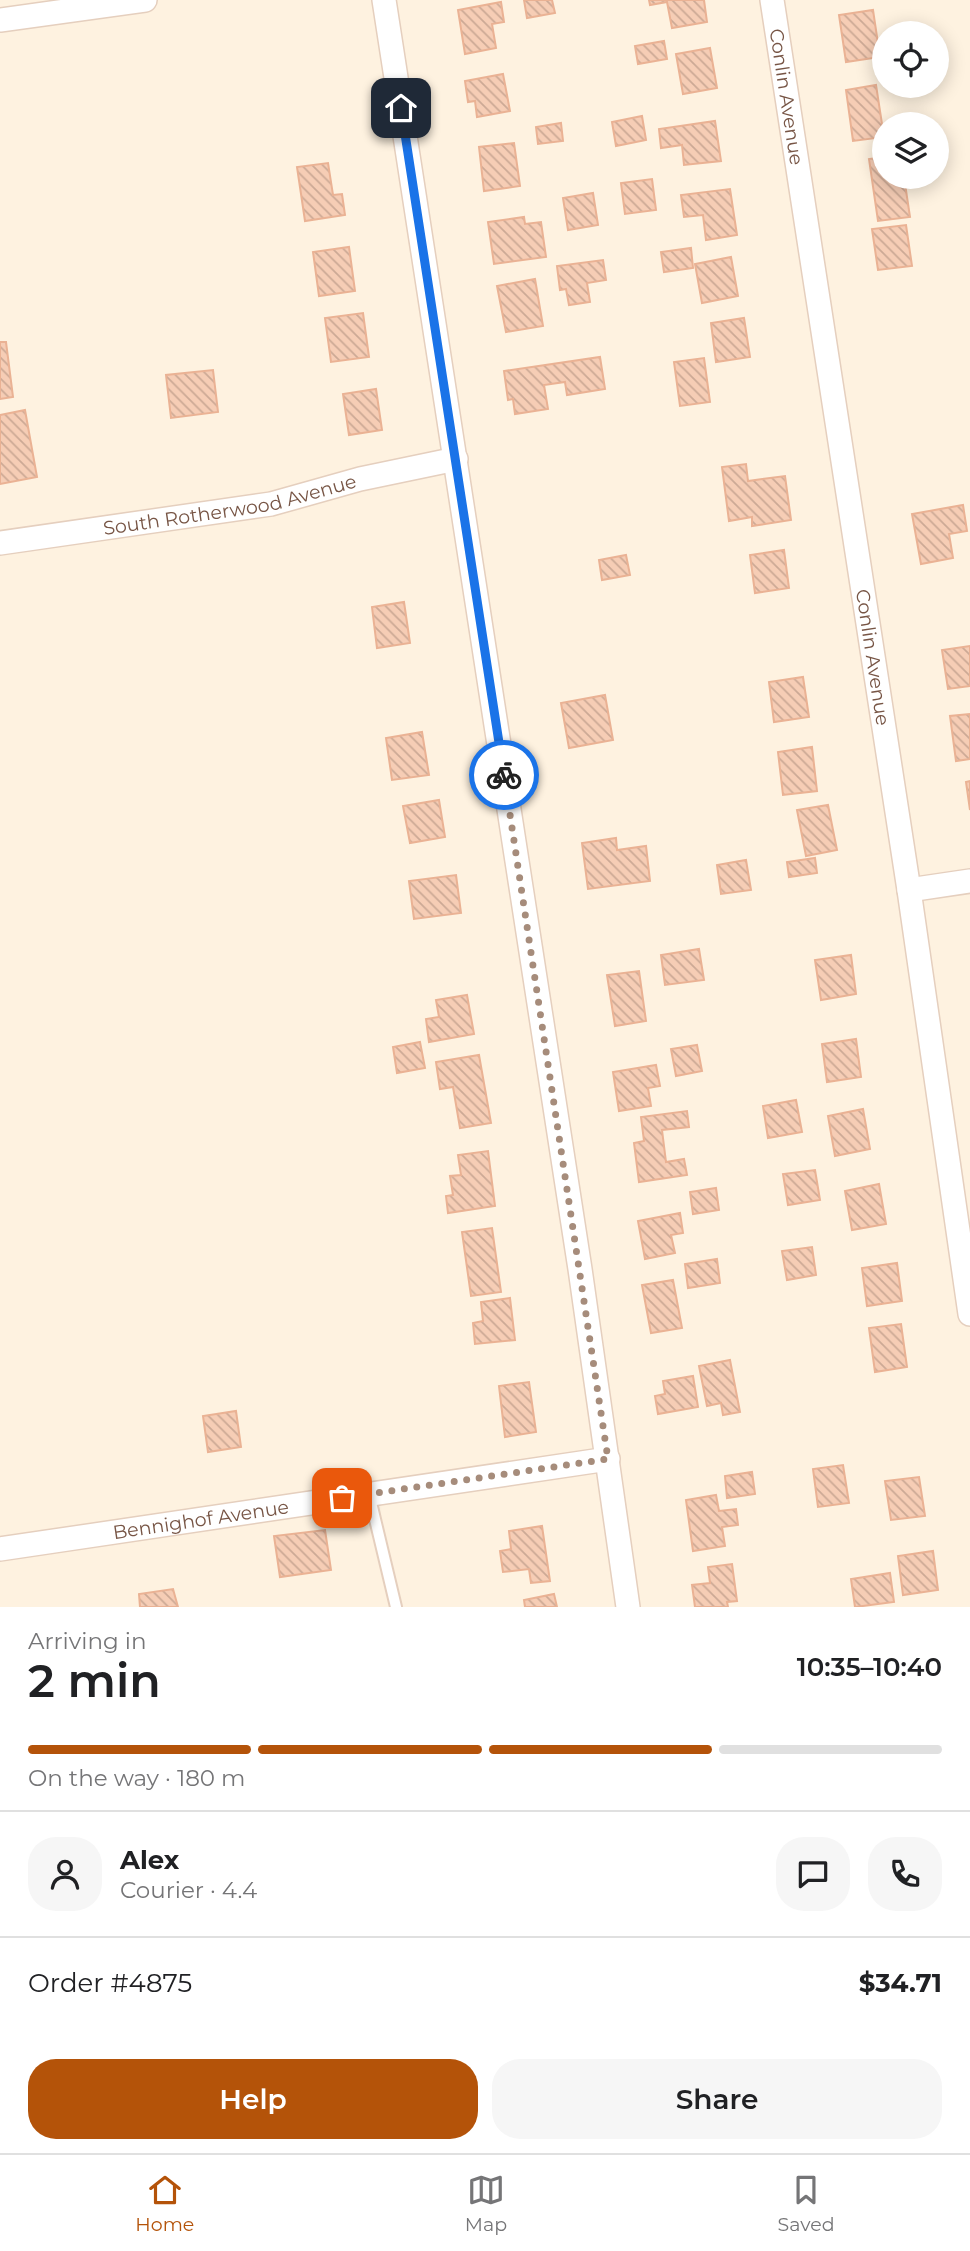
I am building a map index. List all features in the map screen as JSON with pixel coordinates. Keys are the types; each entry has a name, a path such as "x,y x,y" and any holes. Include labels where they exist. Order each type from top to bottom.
{"street":[{"path":"0,20 145,0"},
{"path":"384,0 608,1459 628,1607"},
{"name":"Conlin Avenue","path":"772,0 909,890 970,1314"},
{"name":"South Rotherwood Avenue","path":"0,543 271,504 360,479 456,459"},
{"path":"909,890 970,881"},
{"name":"Bennighof Avenue","path":"0,1549 608,1459"}],"lane":[{"path":"369,1494 396,1607"}],"building":[{"path":"524,0 552,0 555,13 527,18"},
{"path":"649,0 704,0 707,22 672,28 667,2 650,5"},
{"path":"501,2 504,22 492,24 496,48 465,54 458,10"},
{"path":"873,10 872,58 846,62 839,15"},
{"path":"664,41 667,59 638,64 635,46"},
{"path":"710,48 717,88 683,94 676,54"},
{"path":"503,74 510,111 477,117 475,101 468,102 465,81"},
{"path":"872,86 872,98 878,98 880,112 872,112 872,139 853,141 846,90"},
{"path":"642,116 646,140 616,146 612,122"},
{"path":"715,121 721,161 684,165 682,145 661,148 659,129"},
{"path":"561,123 563,141 538,144 536,127"},
{"path":"514,143 520,186 484,191 479,147"},
{"path":"869,159 872,159 872,180"},
{"path":"328,163 333,195 342,194 345,215 305,221 297,167"},
{"path":"652,179 656,210 625,214 621,183"},
{"path":"730,189 737,235 706,240 703,215 684,217 681,195"},
{"path":"873,189 906,189 910,217 878,221"},
{"path":"593,193 598,225 568,230 563,198"},
{"path":"524,217 525,224 541,222 546,257 494,264 488,222"},
{"path":"906,225 912,266 878,270 872,229"},
{"path":"349,247 355,291 319,296 313,252"},
{"path":"691,248 693,268 664,272 661,252"},
{"path":"731,257 738,296 702,303 695,264"},
{"path":"603,260 606,280 587,283 590,302 569,305 566,289 560,290 557,266"},
{"path":"535,279 543,326 506,332 497,286"},
{"path":"363,313 369,357 331,362 325,318"},
{"path":"744,318 750,357 716,362 711,323"},
{"path":"0,342 6,342 13,397 0,399"},
{"path":"600,357 605,389 567,395 565,382 544,385 548,409 515,414 513,399 508,400 504,371"},
{"path":"704,358 710,402 680,406 674,362"},
{"path":"213,370 218,412 171,418 166,375"},
{"path":"376,389 382,430 349,435 343,394"},
{"path":"25,410 37,477 0,484 0,415"},
{"path":"746,464 748,481 785,476 791,520 752,526 752,517 729,521 722,467"},
{"path":"963,505 967,531 949,534 953,558 921,564 912,514"},
{"path":"784,550 789,588 755,593 750,555"},
{"path":"626,555 630,575 602,580 599,560"},
{"path":"404,602 410,643 377,648 372,607"},
{"path":"970,646 970,686 948,689 942,650"},
{"path":"803,677 809,717 774,722 769,682"},
{"path":"605,695 613,740 569,748 561,703"},
{"path":"970,714 970,759 956,761 950,716"},
{"path":"422,732 429,775 392,780 386,738"},
{"path":"812,747 817,791 783,795 778,752"},
{"path":"970,781 970,810 966,782"},
{"path":"439,800 445,837 410,843 403,806"},
{"path":"828,805 837,850 806,856 797,810"},
{"path":"616,838 617,850 646,846 650,881 588,889 582,843"},
{"path":"815,858 817,873 789,877 787,862"},
{"path":"746,860 751,890 721,894 717,865"},
{"path":"456,875 461,913 414,919 409,881"},
{"path":"699,949 704,980 665,985 661,955"},
{"path":"851,955 856,994 821,1000 815,960"},
{"path":"639,971 646,1021 615,1026 607,975"},
{"path":"467,995 474,1034 429,1042 426,1019 439,1017 436,1000"},
{"path":"856,1039 861,1077 827,1082 822,1044"},
{"path":"420,1042 425,1068 397,1073 393,1047"},
{"path":"697,1045 702,1071 676,1076 671,1049"},
{"path":"479,1055 491,1123 460,1128 453,1087 440,1089 436,1062"},
{"path":"656,1065 660,1086 648,1088 651,1106 619,1111 613,1072"},
{"path":"796,1100 802,1132 768,1138 763,1106"},
{"path":"863,1109 870,1149 835,1156 828,1116"},
{"path":"687,1111 689,1127 662,1130 666,1162 684,1159 687,1175 639,1182 634,1143 644,1141 641,1117"},
{"path":"488,1151 495,1206 448,1213 446,1196 453,1195 450,1176 461,1175 458,1155"},
{"path":"815,1170 820,1200 788,1205 783,1174"},
{"path":"879,1184 886,1224 852,1230 845,1191"},
{"path":"716,1188 719,1210 693,1214 690,1192"},
{"path":"680,1213 683,1233 671,1235 675,1253 645,1259 638,1221"},
{"path":"492,1228 501,1292 471,1296 462,1232"},
{"path":"812,1247 816,1275 787,1280 782,1251"},
{"path":"717,1259 720,1283 688,1288 685,1264"},
{"path":"897,1263 902,1301 867,1306 862,1268"},
{"path":"673,1280 682,1328 651,1333 642,1285"},
{"path":"510,1298 515,1340 475,1344 473,1323 483,1321 481,1302"},
{"path":"901,1324 907,1367 875,1372 869,1328"},
{"path":"730,1360 740,1412 723,1415 721,1403 707,1406 699,1366"},
{"path":"693,1376 698,1407 658,1414 655,1396 665,1394 663,1381"},
{"path":"529,1382 536,1432 505,1437 499,1386"},
{"path":"236,1411 241,1447 208,1452 203,1416"},
{"path":"843,1465 849,1503 818,1507 813,1469"},
{"path":"752,1472 755,1494 727,1498 725,1476"},
{"path":"919,1477 925,1516 891,1520 885,1481"},
{"path":"716,1495 719,1511 736,1509 738,1525 722,1527 725,1546 693,1551 686,1500"},
{"path":"542,1526 550,1581 531,1583 529,1569 503,1572 500,1551 511,1549 509,1531"},
{"path":"325,1530 331,1570 280,1577 274,1536"},
{"path":"933,1551 938,1590 903,1595 898,1556"},
{"path":"732,1564 737,1601 727,1602 728,1607 695,1607 692,1585 710,1583 708,1567"},
{"path":"890,1573 894,1602 855,1607 851,1579"},
{"path":"173,1589 178,1607 140,1607 139,1594"},
{"path":"554,1594 557,1607 525,1607 524,1600"}],"way so far":[{"path":"342,1498 608,1459 504,775"}],"route":[{"path":"401,108 504,775"}]}
